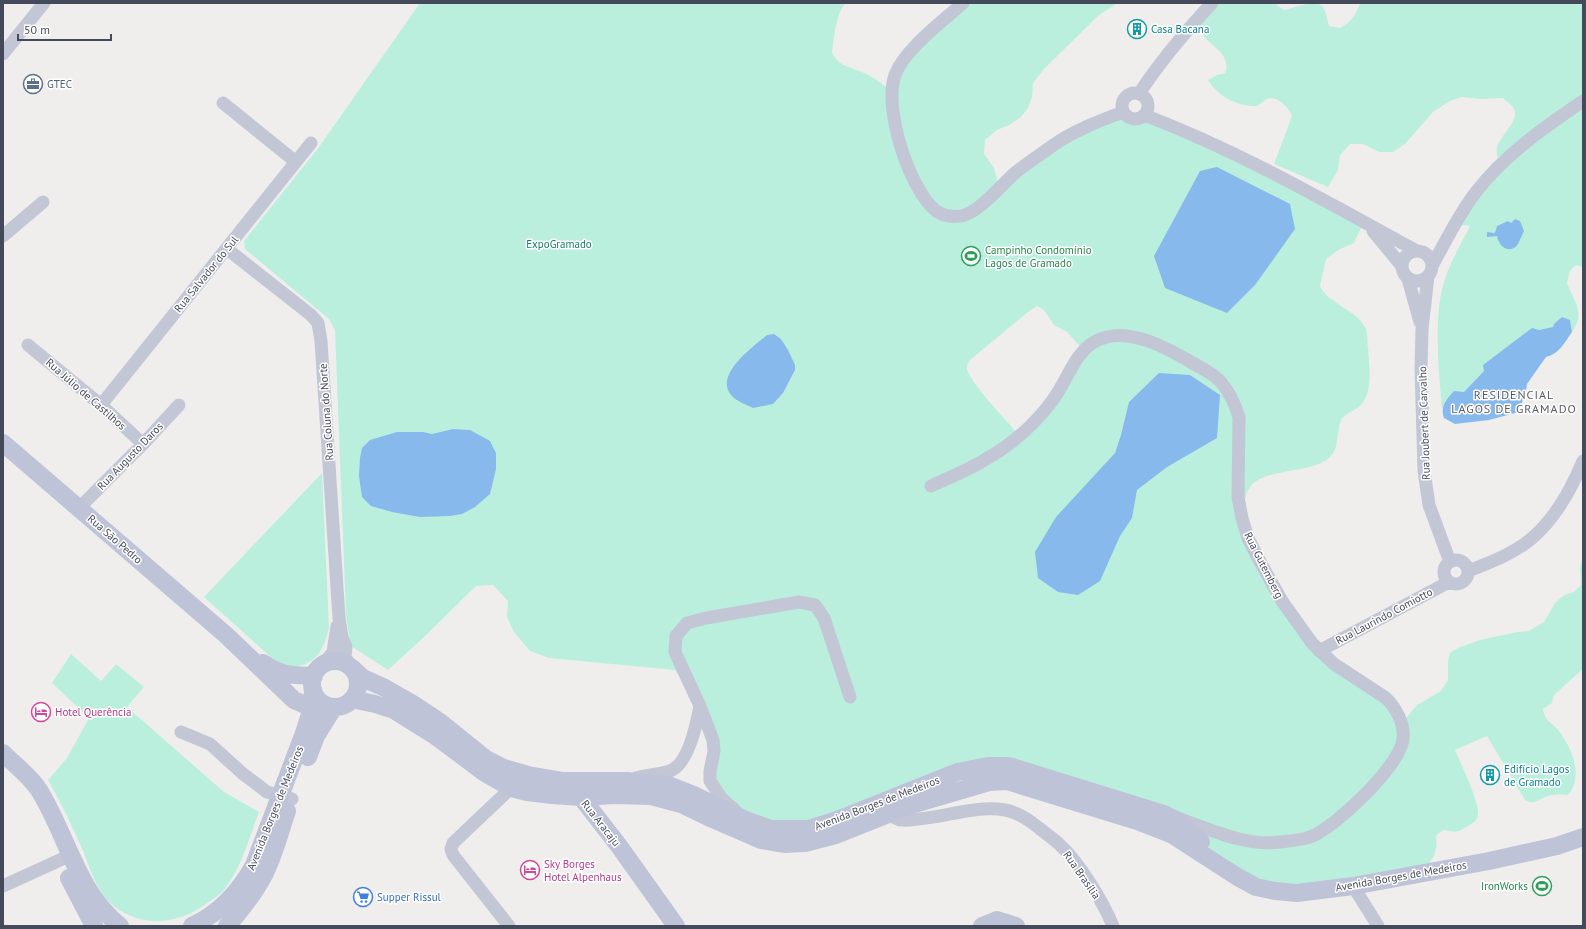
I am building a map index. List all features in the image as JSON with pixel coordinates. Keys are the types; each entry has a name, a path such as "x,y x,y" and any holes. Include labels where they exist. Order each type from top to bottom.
{"main road":[{"name":"Rua São Pedro","path":"3,443 226,635 294,700 323,706"},
{"name":"Rua São Pedro","path":"226,635 275,671 284,674 317,677"},
{"path":"317,677 332,661 340,662 352,668 357,677 358,689 352,699 344,705 323,706"},
{"name":"Avenida Borges de Medeiros","path":"352,668 363,678 393,692 440,722 486,759 504,768 528,775 563,782 627,782 668,786 696,796 748,821 771,829 808,829 837,820 895,811 957,772 988,766 1009,766 1161,821 1179,838 1222,868 1256,887 1275,891 1297,892 1353,886 1489,861 1557,846 1583,837"},
{"name":"Avenida Borges de Medeiros","path":"192,926 204,921 215,913 232,898 246,879 316,736 323,706 317,677"},
{"name":"Avenida Borges de Medeiros","path":"352,699 394,710 416,722 485,773 511,788 546,795 581,797 615,795 651,796 681,804 761,840 784,844 805,843 836,835 895,811 989,782 1007,781 1140,822 1161,821"},
{"path":"294,700 303,709 304,733"},
{"name":"Avenida Borges de Medeiros","path":"227,926 243,907 269,864 304,733 323,706"},
{"path":"3,753 28,776 47,804 66,857 77,896 94,926"},
{"path":"3,769 29,795 66,857 95,900 102,910 120,926"},
{"path":"511,788 510,781 512,778 520,775 528,775"},
{"name":"Rua Aracaju","path":"563,782 581,797 619,846 676,926"},
{"path":"1161,821 1191,826"},
{"name":"Avenida Borges de Medeiros","path":"1191,826 1222,868"},
{"path":"982,926 996,920 1016,926"}],"street":[{"path":"3,54 44,3"},
{"path":"963,3 907,54 895,75 893,94 894,116 902,152 919,188 925,198 936,210 947,216 962,216 975,210 1017,172 1054,145 1097,122 1123,112"},
{"path":"1139,94 1158,67 1212,3"},
{"path":"1129,94 1139,94 1146,101 1147,111 1144,115 1135,120 1130,119 1123,112 1122,102 1129,94"},
{"name":"Rua Joubert de Carvalho","path":"1450,562 1429,505 1424,471 1421,368 1422,328 1430,271 1455,224 1476,192 1501,165 1530,140 1583,101"},
{"path":"223,103 296,162"},
{"path":"1144,115 1229,151 1420,251 1429,256 1430,271 1419,281 1408,279 1402,271 1401,265 1368,225"},
{"name":"Rua Salvador do Sul","path":"101,405 311,143"},
{"path":"3,236 43,202"},
{"name":"Rua Joubert de Carvalho","path":"1420,251 1455,224"},
{"name":"Rua Coluna do Norte","path":"227,249 311,314 318,323 321,341 339,618 342,637 346,647 345,657 352,668"},
{"path":"1401,265 1405,255 1420,251"},
{"name":"Rua Joubert de Carvalho","path":"1408,279 1422,328"},
{"name":"Rua Gutemberg","path":"931,486 987,459 1031,425 1052,402 1084,351 1093,343 1103,338 1130,336 1147,340 1171,351 1207,371 1220,381 1229,393 1239,417 1238,497 1248,538 1282,601 1302,631 1319,651 1334,664 1386,698 1391,703 1402,724 1403,740 1399,751 1390,764 1358,802 1338,819 1310,837 1278,843 1263,843 1246,841 1191,826"},
{"name":"Rua Júlio de Castilhos","path":"28,345 101,405 143,444"},
{"name":"Rua Augusto Daros","path":"79,508 143,444 179,405"},
{"path":"1468,571 1489,563 1512,551 1530,540 1541,530 1560,506 1583,461"},
{"path":"1460,560 1464,563 1468,571 1468,576 1462,583 1453,584 1448,582 1444,574 1447,565 1450,562 1460,560"},
{"name":"Rua Laurindo Comiotto","path":"1319,651 1448,582"},
{"path":"748,821 722,799 710,781 714,740 675,652 676,636 687,623 706,618 800,602 815,605 824,618 850,697"},
{"name":"Rua Coluna do Norte","path":"317,677 333,652 339,618"},
{"path":"627,782 644,776 664,773 674,769 681,761 688,748 697,725 700,706"},
{"path":"181,732 210,744 242,773 267,792 286,797"},
{"path":"509,926 453,855 451,849 453,843 511,788"},
{"name":"Rua Brasília","path":"895,811 935,818 982,809 1004,809 1019,814 1032,822 1061,846 1086,878 1108,914 1113,926"},
{"path":"3,886 66,857"},
{"path":"1353,886 1378,926"}],"green space":[{"name":"ExpoGramado","path":"420,3 846,3 838,19 832,53 841,64 875,79 893,94 895,75 963,3 1118,3 1099,15 1044,69 1033,83 1032,97 1028,108 1021,117 1009,125 997,130 985,140 984,154 994,168 999,187 1054,145 1126,116 1135,120 1144,115 1363,224 1354,243 1340,249 1326,259 1320,286 1329,298 1357,317 1366,329 1370,370 1367,393 1360,406 1345,415 1341,420 1337,444 1330,457 1317,465 1275,474 1257,481 1251,486 1247,493 1242,518 1302,631 1386,698 1402,723 1417,705 1441,691 1448,680 1448,661 1450,653 1458,648 1480,640 1529,631 1544,622 1555,603 1564,595 1574,592 1581,585 1580,566 1583,559 1583,669 1554,695 1552,703 1543,709 1545,717 1559,731 1572,754 1576,771 1573,788 1568,795 1552,795 1533,802 1525,800 1487,736 1455,750 1470,783 1478,810 1477,819 1472,824 1459,831 1454,832 1445,830 1438,834 1436,837 1435,853 1427,866 1297,893 1222,868 1009,766 879,803 771,829 715,790 714,750 700,706 675,670 549,658 530,651 514,632 507,617 508,601 493,585 476,586 388,670 351,646 346,616 335,330 329,319 245,249 244,241 319,147","holes":["1037,306 1044,310 1054,325 1067,332 1084,351 1019,435 974,382 969,374 967,366 970,360 1028,312"]},
{"path":"1212,3 1274,3 1284,10 1313,3 1321,5 1324,9 1329,26 1340,28 1353,18 1360,3 1583,3 1583,267 1576,265 1570,271 1567,283 1578,313 1578,319 1572,332 1570,320 1553,327 1539,330 1484,371 1464,392 1445,401 1442,410 1438,345 1441,296 1449,267 1470,226 1455,224 1501,165 1498,158 1497,147 1515,116 1513,108 1503,98 1481,99 1462,97 1450,101 1433,112 1405,144 1393,152 1379,152 1363,144 1350,144 1340,155 1338,170 1328,187 1274,164 1292,116 1284,104 1274,98 1269,98 1257,106 1243,105 1222,96 1208,80 1225,73 1226,67 1224,57 1205,38 1195,22"},
{"path":"322,473 329,627 321,651 311,661 288,668 274,660 204,597"},
{"path":"71,654 101,681 116,664 144,687 127,707 224,792 259,812 236,872 224,890 198,909 185,916 159,921 146,920 133,917 121,911 109,902 97,884 71,824 48,780 67,758 89,718 52,683"}],"water":[{"path":"1217,167 1290,204 1295,229 1255,285 1227,313 1165,288 1154,256 1200,171"},
{"path":"1515,219 1520,221 1524,231 1518,244 1512,249 1502,246 1497,236 1487,237 1487,232 1495,233 1497,226 1508,221 1511,223"},
{"path":"1562,317 1570,320 1572,332 1564,344 1555,353 1546,357 1527,384 1519,412 1489,420 1455,424 1444,418 1443,407 1446,400 1454,391 1464,392 1484,371 1483,365 1532,328 1539,330 1553,327 1554,324"},
{"path":"774,334 781,339 788,350 795,365 795,370 783,393 773,404 753,408 734,398 728,390 727,381 730,372 744,355 767,335"},
{"path":"1159,373 1190,375 1220,395 1217,438 1167,467 1137,490 1132,518 1120,536 1100,581 1078,595 1058,592 1038,578 1035,552 1056,517 1115,453 1129,402"},
{"path":"453,429 470,430 490,441 496,453 496,469 490,494 475,507 462,514 420,517 392,512 371,506 362,497 359,476 360,458 362,448 370,440 397,432 423,432 432,434"}],"place":[{"name":"Casa Bacana","path":"1137,29"},
{"name":"GTEC","path":"33,84"},
{"name":"Campinho Condomínio Lagos de Gramado","path":"971,256"},
{"name":"Hotel Querência","path":"41,712"},
{"name":"Edifício Lagos de Gramado","path":"1490,775"},
{"name":"Sky Borges Hotel Alpenhaus","path":"530,870"},
{"name":"IronWorks","path":"1542,886"},
{"name":"Supper Rissul","path":"363,897"}],"district":[{"name":"RESIDENCIAL LAGOS DE GRAMADO","path":"1514,402"}]}
